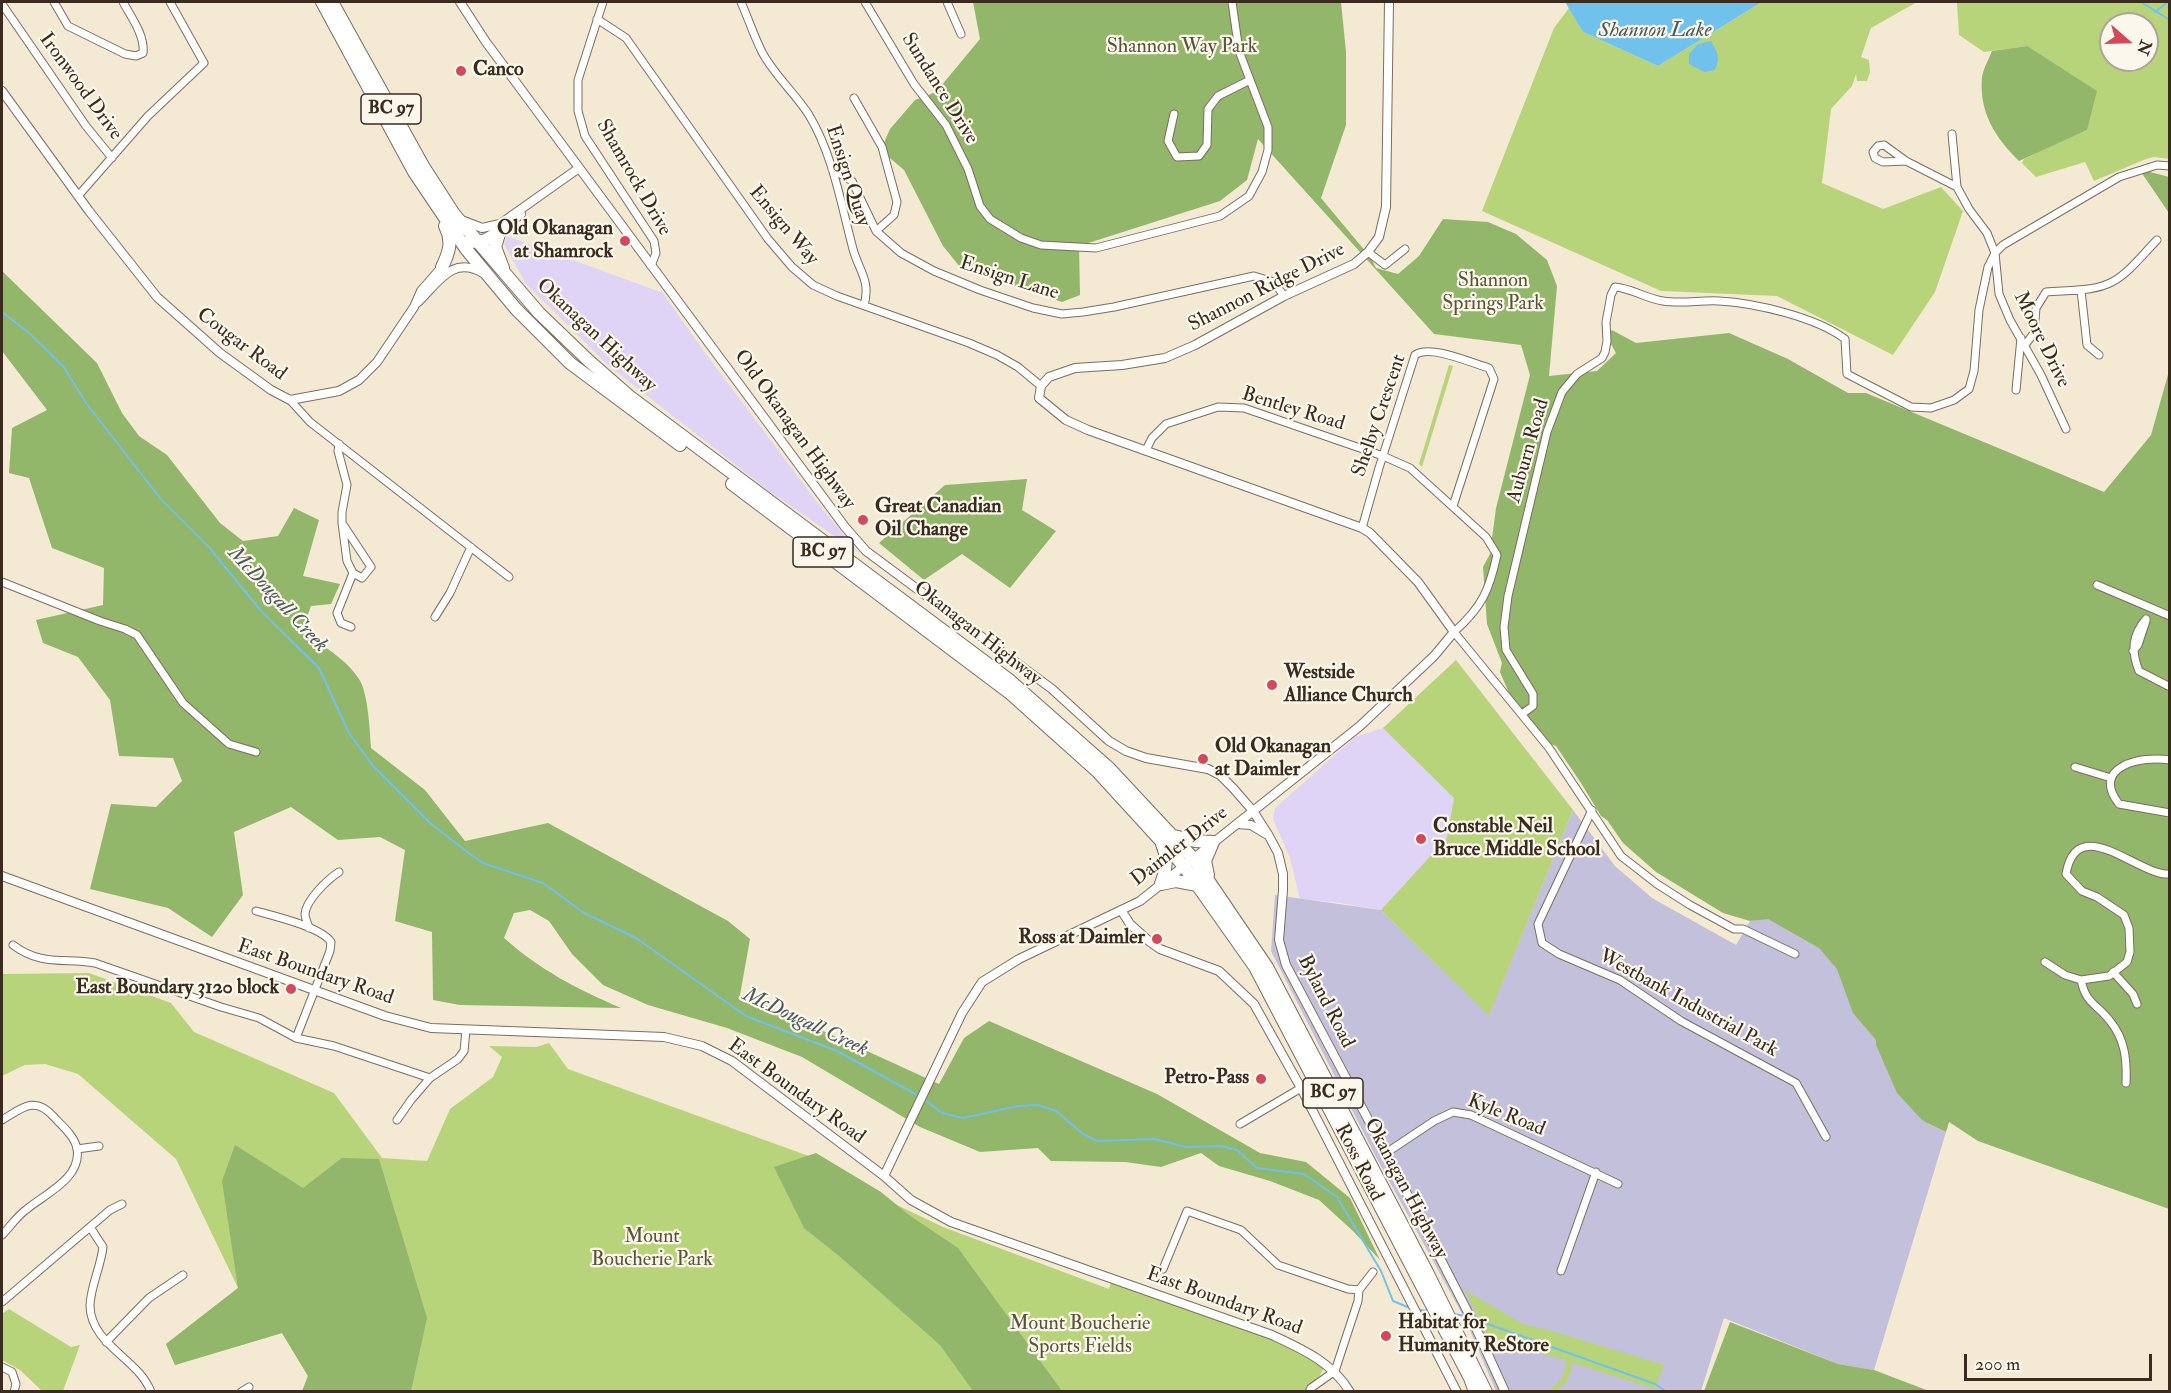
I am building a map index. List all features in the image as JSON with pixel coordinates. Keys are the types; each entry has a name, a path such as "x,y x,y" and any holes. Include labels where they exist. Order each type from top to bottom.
{"highway":[{"name":"BC 97","path":"322,2 375,103 434,204"},
{"name":"Okanagan Highway","path":"332,2 486,274 524,318 570,363 1011,694 1097,771 1157,835 1188,862"},
{"path":"434,204 451,217 471,246"},
{"path":"434,204 450,240 442,267"},
{"path":"442,267 471,246 486,241 500,231"},
{"path":"500,231 495,247 509,280"},
{"name":"Okanagan Highway","path":"471,246 509,280 538,313 630,396 1008,679 1109,768 1171,835 1256,967 1486,1392"},
{"path":"1157,835 1164,849 1166,860 1165,874 1161,884"},
{"path":"1161,884 1176,881 1203,884 1205,861 1213,842 1195,842 1171,835"},
{"name":"Okanagan Highway","path":"1442,1313 1475,1392"}],"street":[{"path":"54,2 68,26 125,54 136,56 143,53 144,46 123,2"},
{"path":"78,196 148,116 204,63 170,2"},
{"name":"Old Okanagan Highway","path":"460,2 486,42 651,266 706,336 845,527 866,550 1052,689 1109,741 1126,752 1146,758 1208,769 1220,775 1253,811"},
{"name":"Shamrock Drive","path":"603,2 578,80 578,111 585,136 654,241 656,253 651,266"},
{"name":"Ensign Quay","path":"741,2 763,53 808,114 823,142 854,254 866,280 867,293 864,305"},
{"name":"Sundance Drive","path":"865,2 914,84 946,125 968,169 981,206 990,219 1021,238 1041,245 1066,248 1096,248 1220,216 1249,196 1262,172 1268,150 1268,128 1239,51 1232,2"},
{"path":"947,2 961,34"},
{"name":"Shannon Ridge Drive","path":"1041,386 1049,377 1075,368 1122,365 1165,358 1196,345 1284,296 1354,264 1368,252 1379,237 1386,207 1389,2"},
{"name":"Ironwood Drive","path":"2,4 86,126 111,158"},
{"name":"Ensign Way","path":"597,19 626,38 768,239 792,267 813,285 969,342 1018,367 1041,386"},
{"path":"1174,114 1168,141 1177,157 1199,156 1208,145 1208,109 1218,96 1250,80"},
{"name":"Cougar Road","path":"2,91 78,196 157,297 189,328 271,390 290,400 310,422 509,577"},
{"path":"854,98 882,147 897,202 894,215 876,231"},
{"path":"1952,134 1957,187"},
{"path":"1906,161 1957,187"},
{"path":"1995,253 2003,245 2119,177 2157,165 2169,166"},
{"path":"454,214 468,224 482,228 500,224 579,168"},
{"name":"Ensign Lane","path":"832,169 852,181 876,231 901,253 934,271 1033,308 1062,314 1114,307 1254,276 1274,282 1284,296"},
{"name":"Moore Drive","path":"1957,187 1969,209 1987,233 1995,253 1999,294 2010,320 2042,375 2066,429"},
{"path":"500,231 534,200"},
{"path":"2016,390 2023,342 2034,333 2036,308 2046,292 2081,290 2110,284 2122,276 2157,240"},
{"path":"1368,252 1385,265 1405,249"},
{"name":"Auburn Road","path":"1522,714 1533,706 1533,694 1506,650 1504,627 1508,596 1547,432 1562,392 1577,374 1602,358 1605,352 1606,321 1612,291 1615,287 1663,301 1747,303 1786,313 1836,332 1845,339 1847,374 1911,407 1931,408 1954,400 1968,389 1974,371 1979,310 1988,267 1995,253"},
{"path":"290,400 339,391 358,380 377,362 414,307 445,273 465,266 486,274"},
{"path":"414,307 421,291 442,267"},
{"path":"2081,290 2087,345 2099,355"},
{"name":"Shelby Crescent","path":"1362,528 1415,355 1421,351 1432,351 1489,368 1494,378 1453,506"},
{"path":"1041,386 1039,398 1066,420 1088,430 1362,528 1370,533 1418,582 1454,632 1549,748 1621,856 1657,884 1734,929 1743,929 1795,954"},
{"name":"Bentley Road","path":"1146,450 1152,438 1166,424 1218,407 1244,408 1383,456 1410,468 1486,537"},
{"path":"339,444 338,451 347,485 342,523 347,561 353,573 362,578 371,567 342,523"},
{"name":"Daimler Drive","path":"884,1176 962,1013 981,982 1019,959 1140,901 1360,726 1434,656 1454,632 1473,615 1492,578 1497,555 1486,537"},
{"path":"435,616 450,592 471,547"},
{"path":"351,627 341,623 337,613 353,573"},
{"path":"2,582 137,635 183,703 229,744 256,752"},
{"path":"2097,585 2169,616"},
{"path":"2149,608 2133,644 2133,651 2139,671 2169,687"},
{"path":"2169,760 2157,758 2130,762 2122,766 2111,778 2110,785 2112,796 2119,804 2169,813"},
{"path":"2075,767 2111,778"},
{"name":"Westbank Industrial Park","path":"1592,810 1538,924 1542,943 1559,954 1620,980 1681,1021 1796,1083 1826,1137"},
{"name":"Byland Road","path":"1253,811 1278,853 1283,874 1279,940 1286,966 1470,1316 1505,1392"},
{"path":"1237,824 1251,825 1269,836"},
{"path":"2045,962 2065,975 2081,980 2109,976 2127,962 2129,928 2124,915 2097,897 2082,891 2066,874 2068,862 2081,849 2090,846 2103,848 2157,873 2169,874"},
{"path":"309,928 305,914 309,904 328,879 339,872"},
{"name":"East Boundary Road","path":"2,876 385,1016 431,1028 664,1037 702,1046 732,1061 884,1176 911,1200 951,1222 1272,1335 1307,1351 1335,1371 1350,1392"},
{"name":"Ross Road","path":"1121,910 1130,924 1149,942 1160,949 1219,971 1254,1004 1301,1088 1457,1392"},
{"path":"256,911 309,928 327,936 331,942 330,951 296,1038"},
{"path":"13,945 30,955 48,961 95,963 221,1008 259,1018 296,1038 334,1046 430,1078"},
{"path":"2114,972 2133,994 2138,1004"},
{"path":"2081,980 2084,993 2089,1001 2109,1020 2118,1034 2125,1051 2126,1083"},
{"path":"397,1120 430,1078 458,1059 464,1051 466,1030"},
{"path":"1240,1124 1301,1088"},
{"path":"2,1120 29,1104 39,1105 47,1109 74,1139 77,1149 74,1170 64,1181 24,1210 2,1235"},
{"name":"Kyle Road","path":"1386,1153 1434,1121 1453,1112 1471,1115 1618,1184"},
{"path":"77,1149 99,1146"},
{"path":"1561,1271 1596,1172"},
{"path":"2,1302 110,1210 122,1204"},
{"path":"1163,1269 1187,1210 1241,1230 1278,1265 1348,1289 1359,1290"},
{"path":"90,1227 103,1246 90,1304 92,1318 106,1342 147,1380 151,1392"},
{"path":"1309,1392 1311,1388 1335,1371 1358,1301 1359,1290 1372,1272"},
{"path":"106,1342 149,1298 183,1275"},
{"path":"2,1367 12,1372 16,1384 14,1392"},
{"path":"241,1392 249,1388"}],"shaded area":[{"path":"507,236 663,293 817,502 859,553 769,491 609,366 526,284 504,244"},
{"name":"Constable Neil Bruce Middle School","path":"1456,660 1573,810 1381,910 1300,899 1290,858 1273,819 1275,808 1355,737 1383,728"},
{"path":"1573,810 1615,866 1652,898 1736,945 1750,921 1789,915 1843,934 1923,1121 1946,1132 1874,1370 1838,1364 1724,1318 1701,1391 1496,1391 1466,1321 1376,1157 1271,951 1275,895 1381,910 1489,1015"}],"green space":[{"name":"Shannon Way Park","path":"973,2 1341,2 1346,52 1346,125 1321,198 1371,258 1376,268 1398,274 1419,256 1443,219 1488,222 1516,234 1547,260 1557,286 1549,376 1597,371 1616,353 1607,337 1612,330 1636,343 1729,333 1788,359 1848,393 1866,393 2104,492 2151,435 2169,371 2169,1209 1978,1141 1949,1122 1946,1132 1923,1121 1897,1093 1876,1045 1876,1040 1853,1013 1837,969 1819,948 1768,919 1750,921 1723,913 1656,872 1623,843 1607,820 1601,816 1556,746 1545,742 1509,693 1500,672 1502,663 1487,624 1483,567 1490,554 1496,508 1530,375 1521,345 1434,334 1258,139 1247,180 1220,201 1079,246 1080,295 1062,302 960,267 943,246 904,170 884,153 882,147 890,129 915,100 936,92 980,39"},
{"path":"1762,2 1917,2 1871,28 1861,57 1869,60 1870,72 1867,81 1857,81 1856,74 1852,86 1831,109 1822,183 1883,209 1941,187 1963,211 1935,292 1893,355 1777,296 1661,291 1482,211 1554,28 1569,8 1583,32 1658,66"},
{"path":"1953,2 2169,2 2169,159 2154,157 2146,159 2094,181 2085,162 2036,177 2022,163 2024,159 2035,154 2036,150 2087,130 2027,46 1984,52 1959,35 1957,3"},
{"path":"2027,46 2097,91 2087,130 2019,161 1990,124 1983,102 1982,77 1992,51"},
{"path":"2139,169 2169,177 2169,213"},
{"path":"2,271 97,363 122,413 139,436 167,455 220,523 243,541 278,536 294,508 319,520 303,576 340,584 331,604 311,606 302,631 341,659 359,679 366,702 371,748 425,790 465,841 548,823 728,921 750,939 740,995 939,1084 964,1038 989,1021 1157,1094 1260,1153 1306,1162 1350,1198 1380,1260 1319,1200 1270,1181 1219,1166 1201,1153 1161,1167 1125,1162 1051,1161 1038,1148 980,1152 920,1127 802,1057 727,1028 648,1005 603,985 572,954 549,921 530,910 514,913 504,938 531,960 560,978 621,1008 460,1005 433,1000 432,932 395,921 405,850 380,837 338,840 291,807 234,832 243,895 212,937 168,908 90,889 111,804 156,807 182,781 173,758 119,756 110,700 78,657 43,643 36,620 103,605 104,568 52,548 29,478 9,473 12,428 47,410 2,351"},
{"name":"Shannon Springs Park","path":"1449,365 1453,366 1422,467 1419,464"},
{"path":"1027,479 1022,510 1056,531 1010,588 962,554 924,580 879,543 945,485"},
{"name":"Constable Neil Bruce Middle School","path":"1456,660 1573,810 1489,1016 1381,910 1447,838 1454,798 1383,728"},
{"path":"89,973 171,1003 194,1032 334,1093 382,1158 427,1161 450,1109 493,1077 502,1057 489,1046 536,1047 549,1043 568,1069 831,1164 897,1205 943,1227 1109,1289 1113,1275 1273,1333 1325,1366 1311,1392 1064,1392 1056,1389 1056,1391 303,1392 308,1376 282,1333 175,1365 166,1344 238,1288 176,1159 78,1074 45,1064 25,1065 2,1076 2,974"},
{"path":"235,1145 303,1188 342,1158 379,1159 427,1318 411,1391 302,1391 308,1376 282,1333 175,1365 166,1344 238,1288 222,1181"},
{"path":"816,1153 881,1192 909,1215 958,1248 1062,1391 973,1391 940,1345 804,1228 774,1167"},
{"path":"1465,1290 1523,1324 1664,1365 1655,1389 1573,1363 1567,1382 1556,1391 1548,1391 1562,1379 1567,1361 1493,1339 1485,1331"},
{"path":"9,1309 71,1347 80,1345 63,1391 42,1391 20,1370 2,1360 2,1314"},
{"path":"1730,1322 1838,1364 1874,1370 1929,1391 1704,1391"}],"water":[{"name":"Shannon Lake","path":"1565,2 1762,2 1658,66 1583,32"},
{"path":"1711,41 1718,58 1715,70 1704,72 1689,64 1689,54 1698,44"}],"waterway":[{"path":"2141,2 2170,20"},
{"path":"2155,12 2168,2"},
{"name":"McDougall Creek","path":"2,312 28,332 63,366 86,403 160,498 208,546 262,612 319,668 349,733 373,766 429,822 483,863 543,883 584,913 636,938 746,1016 837,1051 919,1096"},
{"name":"McDougall Creek","path":"924,1099 942,1113 963,1118 1018,1106 1038,1105 1056,1111 1083,1134 1097,1141 1155,1139 1186,1147 1221,1146 1237,1150 1257,1168 1304,1174 1337,1197 1381,1271 1393,1301 1410,1308"},
{"name":"McDougall Creek","path":"1418,1310 1430,1311"},
{"name":"McDougall Creek","path":"1454,1314 1466,1316"},
{"name":"McDougall Creek","path":"1474,1319 1655,1384 1667,1392"}],"place":[{"name":"Canco","path":"461,71"},
{"name":"Old Okanagan at Shamrock","path":"625,241"},
{"name":"Great Canadian Oil Change","path":"863,520"},
{"name":"Westside Alliance Church","path":"1272,685"},
{"name":"Old Okanagan at Daimler","path":"1203,759"},
{"name":"Constable Neil Bruce Middle School","path":"1421,839"},
{"name":"Ross at Daimler","path":"1157,939"},
{"name":"East Boundary 3120 block","path":"291,989"},
{"name":"Petro-Pass","path":"1261,1079"},
{"name":"Habitat for Humanity ReStore","path":"1386,1336"}],"park label":[{"name":"Mount Boucherie Park","path":"652,1250"},
{"name":"Mount Boucherie Sports Fields","path":"1080,1336"}]}
